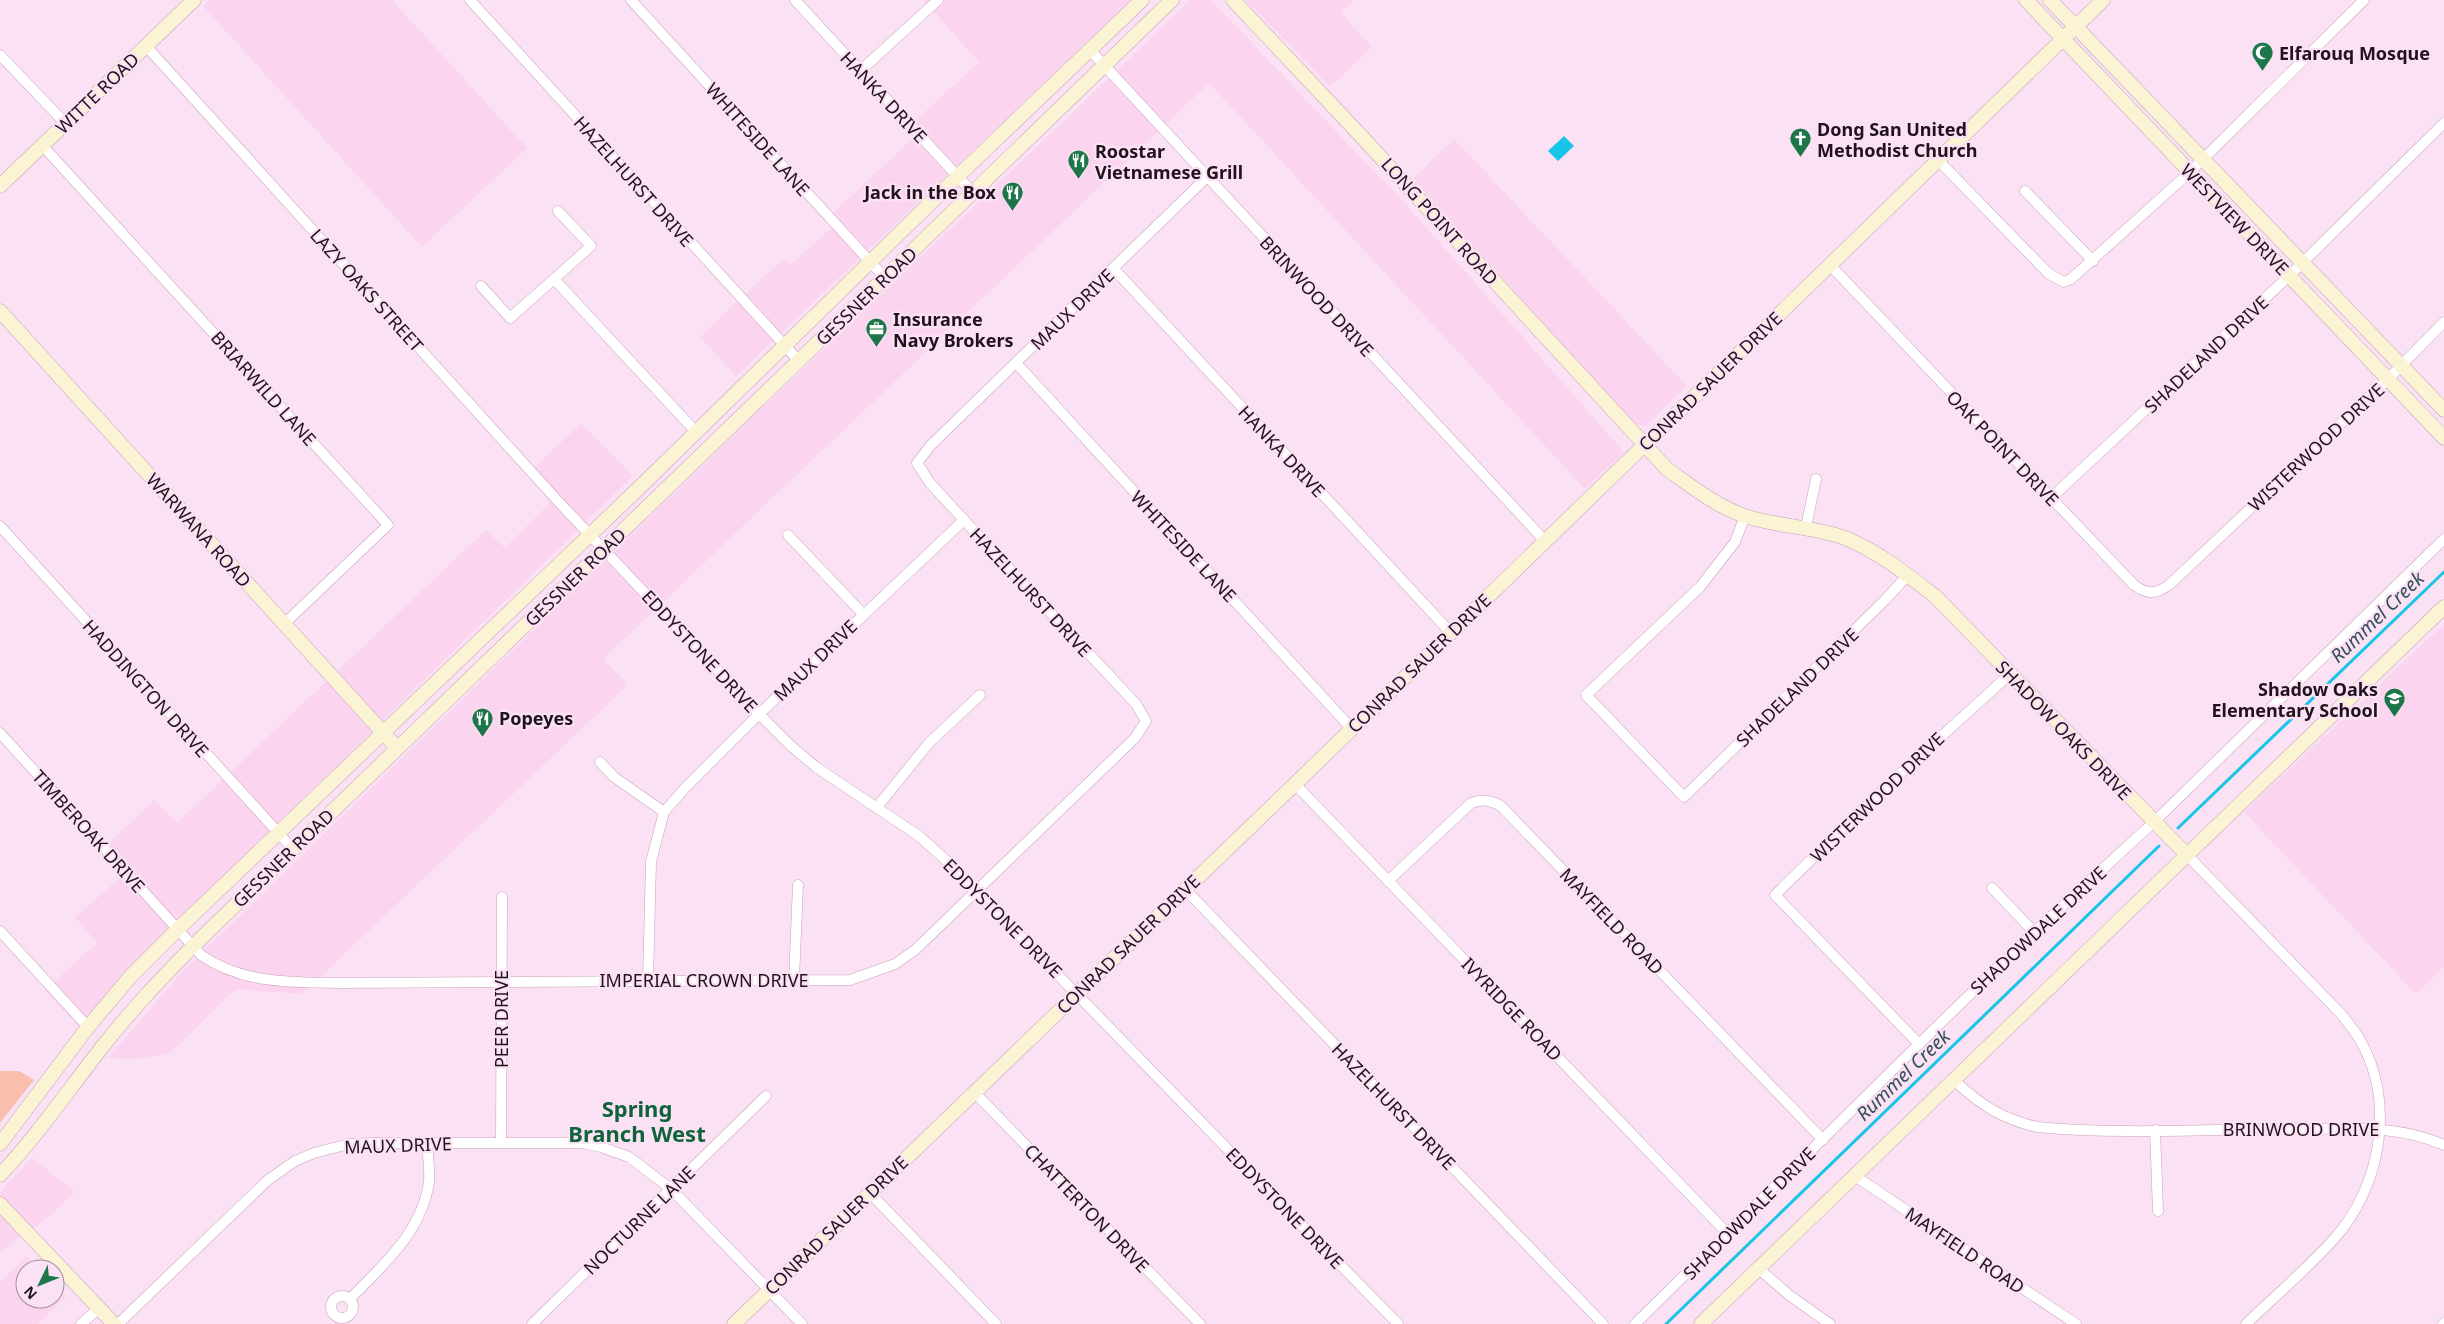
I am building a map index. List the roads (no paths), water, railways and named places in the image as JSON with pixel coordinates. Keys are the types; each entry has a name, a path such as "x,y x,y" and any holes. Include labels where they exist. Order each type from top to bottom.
{"street":[{"name":"WITTE ROAD","path":"0,186 194,0"},
{"name":"HAZELHURST DRIVE","path":"470,0 799,361"},
{"name":"WHITESIDE LANE","path":"631,0 884,278"},
{"name":"HANKA DRIVE","path":"795,0 973,193"},
{"path":"860,71 938,0"},
{"name":"GESSNER ROAD","path":"0,1144 88,1026 131,976 277,832 696,432 957,177 1142,0"},
{"name":"GESSNER ROAD","path":"0,1175 24,1150 104,1044 142,999 193,946 1172,0"},
{"name":"LONG POINT ROAD","path":"1233,0 1362,137 1644,445"},
{"name":"WESTVIEW DRIVE","path":"2026,0 2389,378 2444,438"},
{"name":"WESTVIEW DRIVE","path":"2050,0 2444,410"},
{"name":"CONRAD SAUER DRIVE","path":"734,1324 1295,784 2103,0"},
{"path":"1938,160 2049,274 2064,282 2078,275 2190,172 2364,0"},
{"name":"LAZY OAKS STREET","path":"146,46 589,534"},
{"name":"BRINWOOD DRIVE","path":"1090,50 1206,178 1545,541"},
{"path":"0,55 65,123"},
{"name":"SHADELAND DRIVE","path":"2051,498 2289,276 2444,122"},
{"name":"BRIARWILD LANE","path":"42,145 388,525 284,624"},
{"name":"MAUX DRIVE","path":"917,463 931,445 1206,178"},
{"path":"2025,191 2093,261"},
{"path":"480,286 510,318 591,246 558,211"},
{"name":"OAK POINT DRIVE","path":"1830,265 2143,592 2152,594 2160,591 2186,569"},
{"name":"HANKA DRIVE","path":"1114,269 1451,633"},
{"path":"554,279 696,432"},
{"name":"WARWANA ROAD","path":"0,311 397,748"},
{"name":"WISTERWOOD DRIVE","path":"2186,569 2389,378 2444,322"},
{"name":"WHITESIDE LANE","path":"1016,363 1352,728"},
{"name":"SHADOW OAKS DRIVE","path":"1644,445 1667,468 1693,488 1745,516 1806,527 1844,538 1879,554 1935,596 2342,1015 2360,1040 2373,1071 2378,1099 2380,1129 2376,1157 2369,1179 2346,1224 2334,1240 2246,1324"},
{"name":"HAZELHURST DRIVE","path":"917,463 930,483 1136,704 1146,721"},
{"path":"1806,527 1816,479"},
{"name":"SHADELAND DRIVE","path":"1745,516 1735,542 1700,587 1586,694 1684,797 1885,600 1908,575"},
{"name":"MAUX DRIVE","path":"648,980 651,862 664,812 685,788 759,714 964,520"},
{"name":"HADDINGTON DRIVE","path":"0,526 292,849"},
{"name":"EDDYSTONE DRIVE","path":"589,534 759,714 816,767 919,836 976,890 1398,1324"},
{"path":"788,535 863,614"},
{"name":"SHADOWDALE DRIVE","path":"1635,1324 2034,932 2154,822 2444,539"},
{"path":"1701,1324 2444,607"},
{"name":"WISTERWOOD DRIVE","path":"1919,1044 1775,895 1890,783 2010,674"},
{"path":"877,807 929,743 980,695"},
{"name":"IMPERIAL CROWN DRIVE","path":"178,929 193,946 218,967 242,976 268,980 340,983 850,980 895,964 915,950 1134,738 1146,721"},
{"name":"TIMBEROAK DRIVE","path":"0,733 178,929"},
{"path":"600,762 614,777 664,812"},
{"name":"IVYRIDGE ROAD","path":"1295,784 1728,1234"},
{"name":"MAYFIELD ROAD","path":"1388,881 1470,803 1480,800 1491,800 1501,806 1823,1140"},
{"path":"794,980 798,885"},
{"path":"1992,888 2034,932"},
{"name":"HAZELHURST DRIVE","path":"1185,889 1603,1324"},
{"name":"PEER DRIVE","path":"500,1142 502,897"},
{"path":"0,931 88,1026"},
{"name":"BRINWOOD DRIVE","path":"1954,1080 1974,1100 1995,1113 2019,1123 2056,1128 2155,1130 2380,1129 2422,1135 2444,1145"},
{"name":"CHATTERTON DRIVE","path":"975,1093 1200,1324"},
{"name":"NOCTURNE LANE","path":"532,1324 766,1096"},
{"path":"2155,1130 2158,1211"},
{"name":"MAUX DRIVE","path":"116,1324 252,1193 295,1161 314,1153 349,1144 555,1142 602,1147 629,1157 671,1189"},
{"path":"350,1299 392,1256 419,1218 429,1181 427,1144"},
{"name":"MAYFIELD ROAD","path":"1855,1176 2076,1324"},
{"path":"671,1189 802,1324"},
{"path":"869,1192 996,1324"},
{"path":"0,1204 98,1308 116,1324"},
{"path":"1759,1269 1789,1295 1830,1324"},
{"path":"81,1324 98,1308"}],"water":[{"path":"1564,136 1574,146 1558,161 1548,151"}],"waterway":[{"name":"Rummel Creek","path":"2178,828 2444,572"},
{"name":"Rummel Creek","path":"1666,1324 2159,846"}],"place":[{"name":"Elfarouq Mosque","path":"2263,72"},
{"name":"Dong San United Methodist Church","path":"1801,158"},
{"name":"Roostar Vietnamese Grill","path":"1079,180"},
{"name":"Jack in the Box","path":"1012,211"},
{"name":"Insurance Navy Brokers","path":"877,348"},
{"name":"Shadow Oaks Elementary School","path":"2394,718"},
{"name":"Popeyes","path":"483,737"}],"district":[{"name":"Spring Branch West","path":"637,1120"}]}
